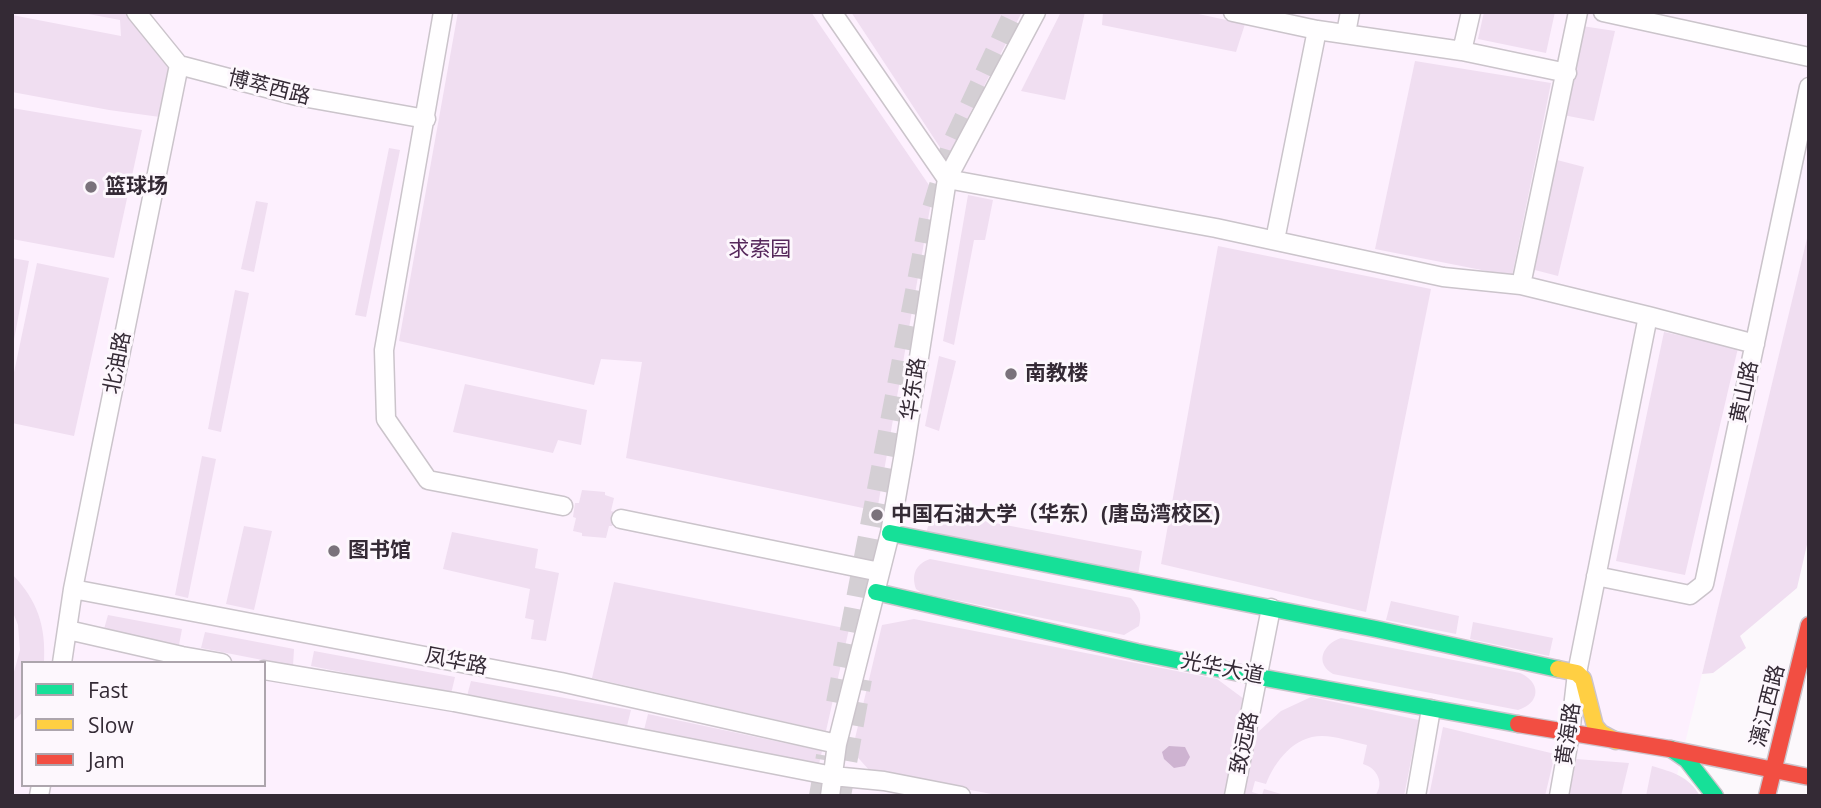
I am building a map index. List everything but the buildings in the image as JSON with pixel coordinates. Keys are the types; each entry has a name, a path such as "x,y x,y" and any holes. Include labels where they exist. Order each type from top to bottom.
{"street":[{"path":"136,12 179,65"},
{"path":"443,12 384,350 386,419 428,480 563,506"},
{"path":"832,12 947,179 1275,240 1444,277 1521,285 1755,344"},
{"name":"华东路","path":"830,796 837,744 890,533 947,179 1036,12"},
{"path":"1233,12 1317,30 1462,51 1567,72"},
{"path":"1346,33 1350,12"},
{"path":"1462,51 1471,12"},
{"path":"1521,285 1578,12"},
{"path":"1603,12 1809,57"},
{"path":"1275,240 1317,30"},
{"name":"博萃西路","path":"179,65 297,96 426,119"},
{"name":"北油路","path":"62,661 74,589 179,65"},
{"name":"黄山路","path":"1596,576 1690,595 1704,584 1809,87"},
{"name":"黄海路","path":"1559,796 1577,673 1648,316"},
{"path":"621,519 880,572"},
{"path":"890,533 1272,608 1577,673 1585,678 1589,689 1588,704 1593,722 1601,733 1616,741"},
{"name":"凤华路","path":"74,589 561,682 837,744"},
{"name":"光华大道","path":"876,592 1259,677 1570,734 1670,749 1809,777"},
{"name":"致远路","path":"1234,796 1272,608"},
{"name":"漓江西路","path":"1767,796 1809,625"},
{"path":"68,630 211,661"},
{"name":"凤华路","path":"266,670 454,702 833,776 884,781 961,796"},
{"path":"1416,796 1431,709"},
{"path":"1670,749 1687,760 1715,796"}],"shaded area":[{"name":"中国石油大学（华东）(唐岛湾校区)","path":"12,12 1809,12 1809,230 1672,796 12,796"},
{"path":"1169,746 1185,747 1190,757 1185,766 1174,768 1164,759 1162,752"}],"green space":[{"path":"78,12 126,12 169,66 160,117 12,92 12,15 121,36 120,20"},
{"name":"求索园","path":"458,12 811,12 933,191 877,511 626,458 642,362 601,359 594,385 399,341"},
{"path":"851,12 1022,12 947,158"},
{"path":"1061,12 1085,12 1065,100 1021,91"},
{"path":"1103,12 1189,12 1245,24 1236,52 1102,25"},
{"path":"1484,12 1555,12 1546,53 1478,39"},
{"path":"1582,26 1615,31 1594,121 1563,115"},
{"path":"1415,61 1551,83 1512,276 1375,249"},
{"name":"篮球场","path":"12,108 142,130 114,258 12,239"},
{"path":"389,148 400,150 366,317 355,315"},
{"path":"1557,160 1584,167 1558,276 1531,269"},
{"path":"968,195 993,200 985,240 974,240 954,345 943,341"},
{"path":"256,201 268,203 254,272 241,269"},
{"path":"1809,230 1809,536 1797,588 1740,636 1746,648 1713,673 1702,674"},
{"path":"1218,246 1431,289 1366,612 1161,564"},
{"path":"12,258 29,261 12,350"},
{"path":"37,263 109,278 74,436 12,423 12,382"},
{"path":"235,290 249,293 221,432 208,429"},
{"path":"1664,332 1738,348 1685,575 1616,561"},
{"path":"939,356 956,361 939,431 925,426"},
{"path":"465,384 587,410 581,445 558,440 553,453 453,432"},
{"path":"202,456 216,459 188,598 175,595"},
{"path":"582,490 605,492 605,495 614,498 611,511 615,512 606,538 582,536 582,533 573,531 575,503 579,503"},
{"path":"932,511 1142,551 1138,575 926,534"},
{"path":"244,526 272,531 254,610 226,604"},
{"path":"452,532 538,549 535,568 559,573 546,641 531,639 534,620 525,618 530,589 443,569"},
{"path":"930,559 1131,598 1140,611 1139,626 1124,635 922,593 916,589 915,574 921,564"},
{"path":"12,574 34,604 44,637 44,661 21,661 21,714 12,722 12,679 20,650 18,625 12,610"},
{"path":"614,582 849,629 826,731 592,678"},
{"path":"1391,601 1459,616 1456,634 1386,620"},
{"path":"108,615 182,629 179,645 104,629"},
{"path":"914,619 1217,679 1244,699 1226,796 1002,796 870,771 852,751 882,625"},
{"path":"1473,622 1553,638 1549,656 1470,639"},
{"path":"205,632 294,649 293,666 201,648"},
{"path":"1341,638 1520,673 1532,682 1536,692 1531,703 1518,710 1333,674 1324,665 1323,654 1329,645"},
{"path":"314,651 455,677 451,694 311,666"},
{"path":"471,681 631,710 627,726 467,696"},
{"path":"1311,697 1419,720 1404,796 1375,796 1379,786 1378,777 1376,772 1363,764 1367,745 1322,736 1303,740 1287,751 1266,784 1255,781 1252,792 1262,795 1264,789 1288,796 1240,796 1256,734 1281,711"},
{"path":"648,714 822,751 819,764 644,730"},
{"path":"1443,727 1555,754 1545,796 1429,796"},
{"path":"1576,759 1629,763 1621,796 1569,796"},
{"path":"1652,766 1685,779 1700,796 1646,796"}],"tunnel":[{"path":"838,703 931,219 953,146 1016,12"},
{"path":"839,796 860,679"},
{"path":"821,796 828,756"}],"traffic: fast":[{"path":"890,533 1376,629 1558,669"},
{"path":"876,592 1137,652 1518,724"},
{"path":"1671,749 1687,760 1715,796"}],"traffic: slow":[{"path":"1558,669 1577,673 1583,679 1595,726 1601,733 1616,741"}],"traffic: jam":[{"path":"1767,796 1809,625"},
{"path":"1518,724 1670,749 1809,777"}],"place":[{"name":"篮球场","path":"91,187"},
{"name":"南教楼","path":"1011,374"},
{"name":"中国石油大学（华东）(唐岛湾校区)","path":"877,515"},
{"name":"图书馆","path":"334,551"}]}
